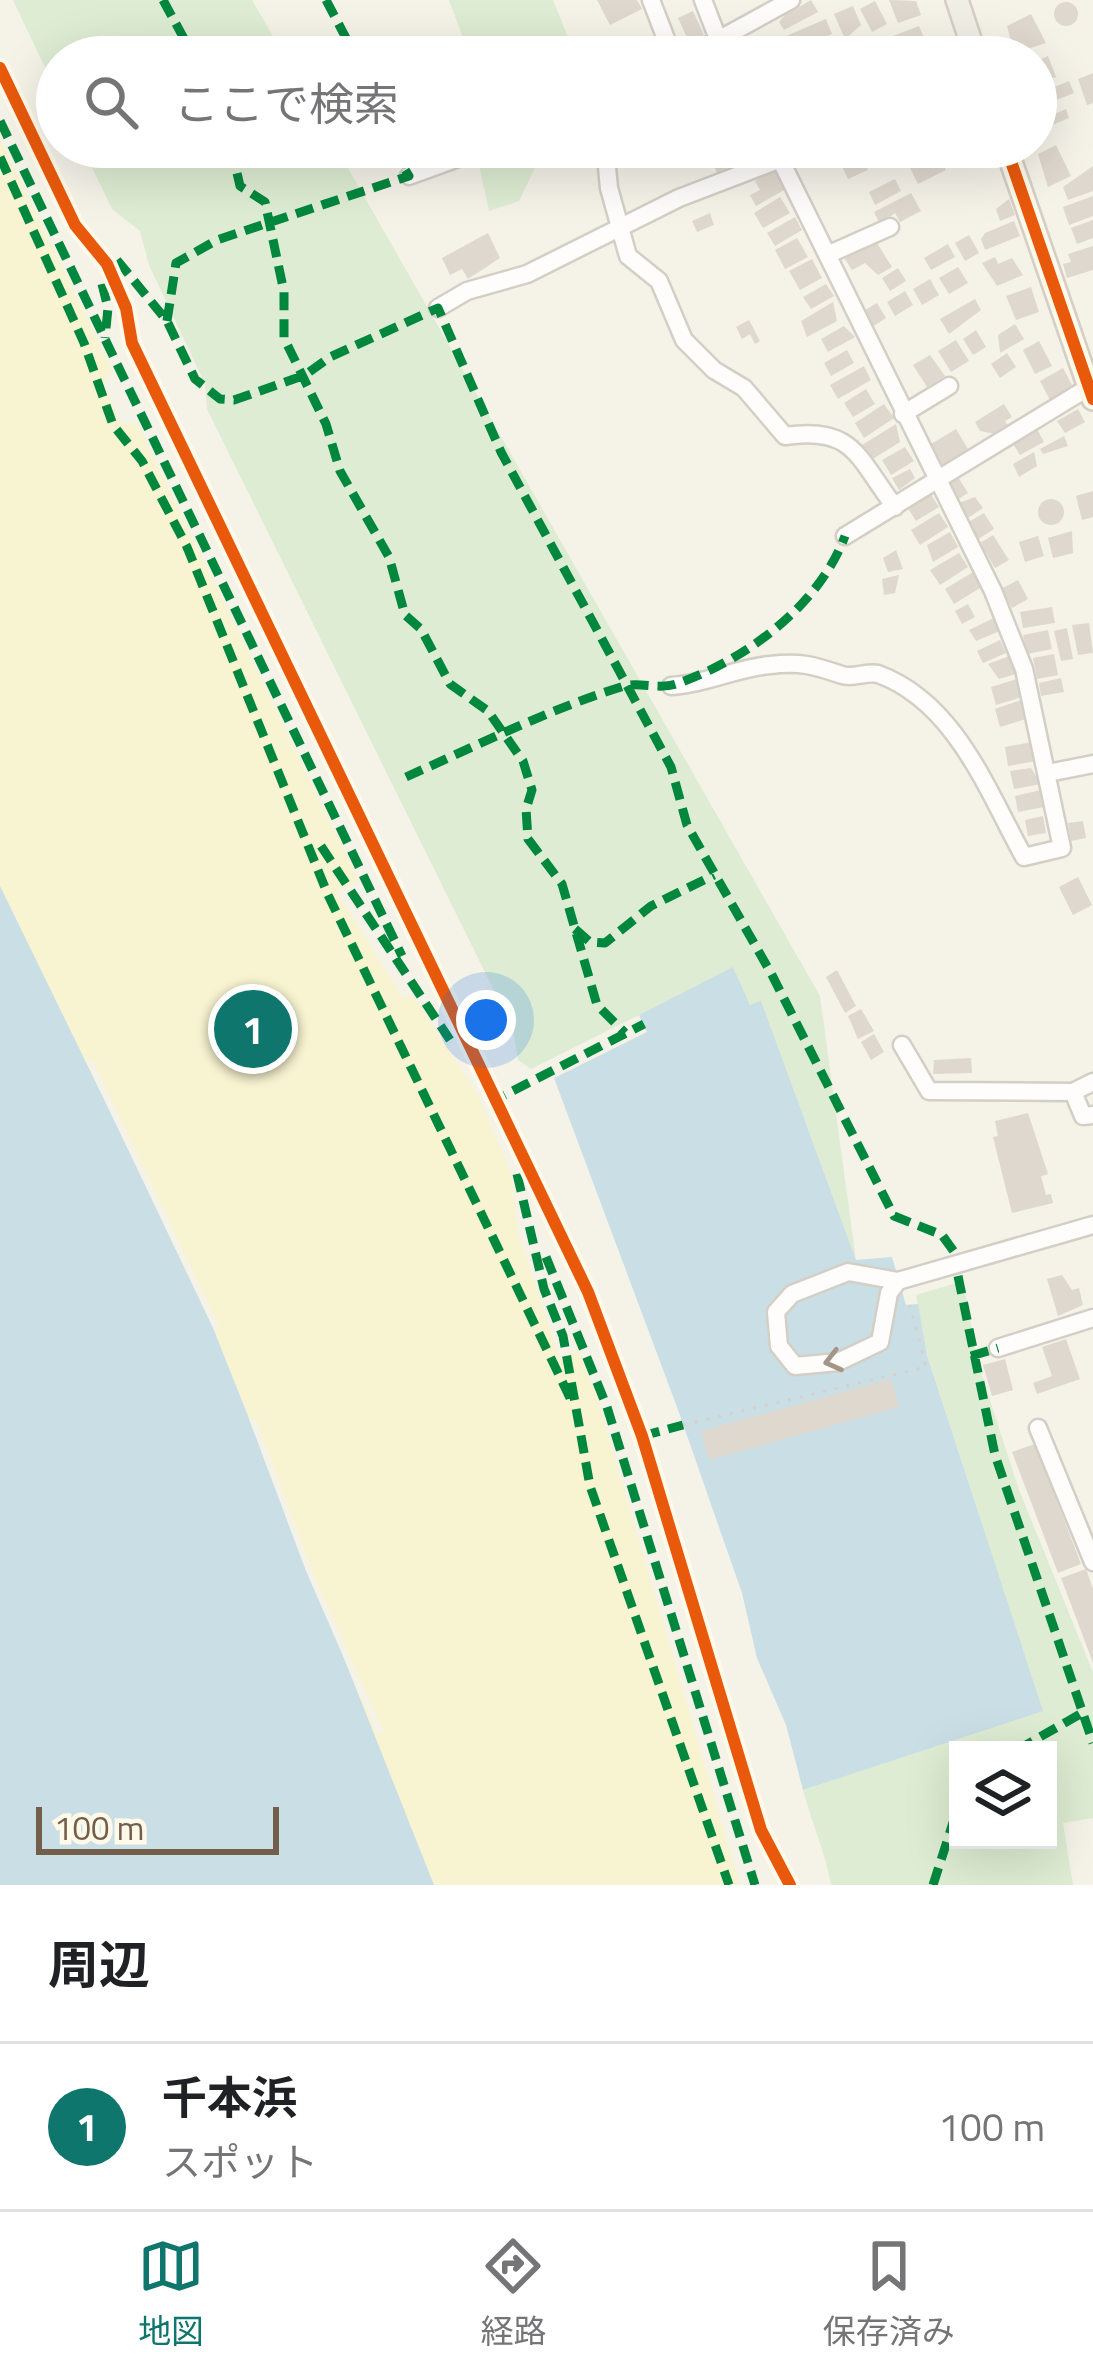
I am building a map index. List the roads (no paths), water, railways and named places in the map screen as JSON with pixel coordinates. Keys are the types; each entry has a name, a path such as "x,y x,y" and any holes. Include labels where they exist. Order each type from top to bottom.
{"main road":[{"path":"956,0 969,36"},
{"path":"1013,168 1091,393"}],"street":[{"path":"651,0 666,36"},
{"path":"703,0 716,36"},
{"path":"742,36 791,0"},
{"path":"409,176 431,168"},
{"path":"609,168 628,256 659,281 684,340 745,388 785,436 827,431 847,443 895,507"},
{"path":"438,308 466,291 527,274 746,168"},
{"path":"671,686 710,683 768,664 826,665 845,677 876,673 928,702 957,735 1024,857 1062,848 1024,669 993,591 785,168"},
{"path":"827,255 890,227"},
{"path":"904,414 949,386"},
{"path":"845,536 1091,393"},
{"path":"1048,773 1093,764"},
{"path":"902,1045 929,1091 1073,1092 1093,1082"},
{"path":"1073,1092 1083,1116 1093,1115"},
{"path":"898,1281 889,1293 880,1342 820,1366 795,1366 787,1359 774,1324 792,1294 848,1272 898,1281 1093,1226"},
{"path":"998,1348 1093,1318"},
{"path":"1038,1428 1093,1562"}],"place":[{"name":"千本浜","path":"253,1029"}]}
